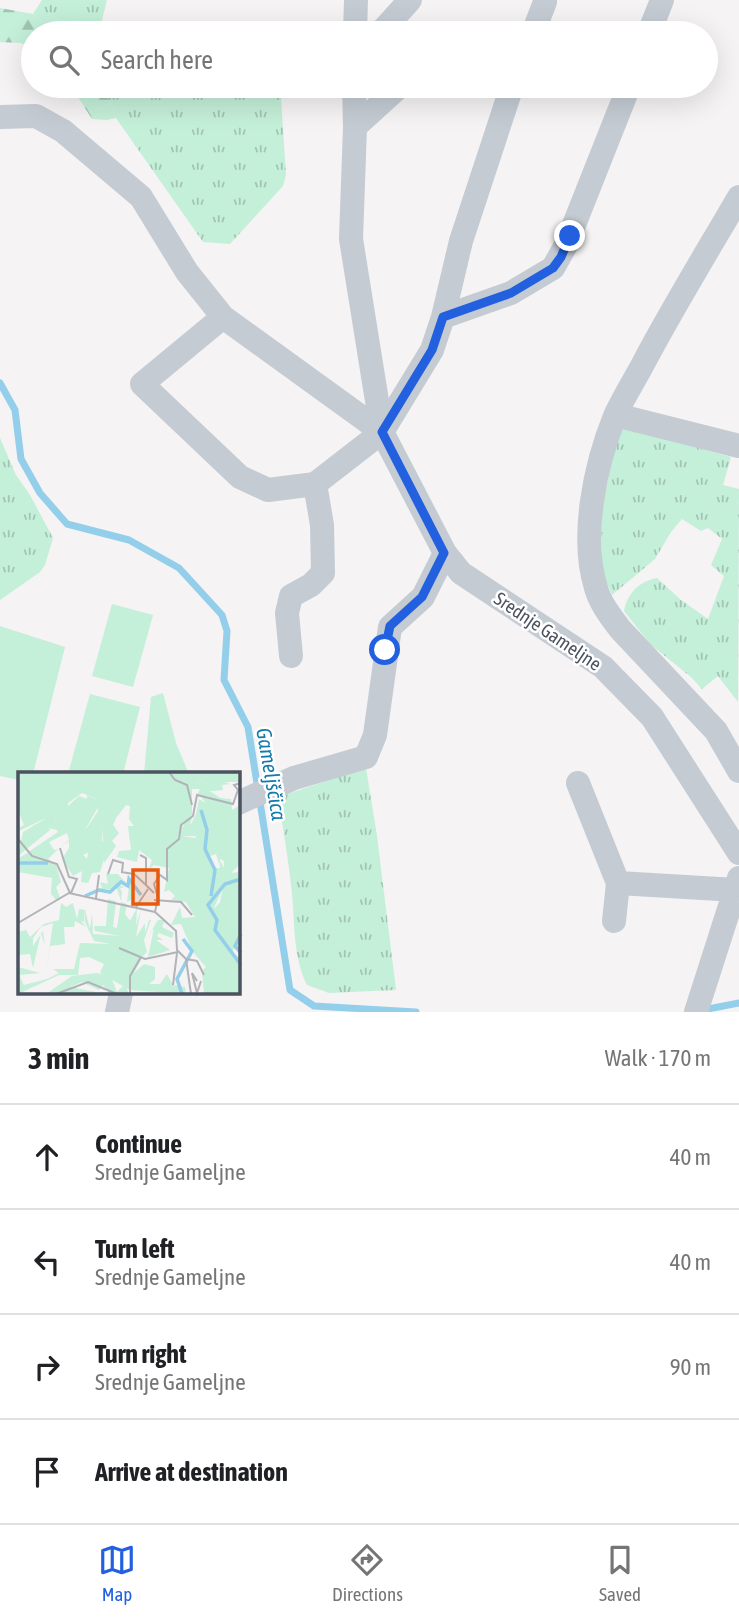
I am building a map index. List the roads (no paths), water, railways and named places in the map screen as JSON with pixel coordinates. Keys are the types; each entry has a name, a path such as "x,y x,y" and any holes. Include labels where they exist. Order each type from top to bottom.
{"street":[{"path":"355,21 356,0"},
{"path":"391,21 410,0"},
{"path":"654,21 662,0"},
{"path":"538,21 545,2"},
{"name":"Srednje Gameljne","path":"354,98 351,239 382,432 444,553 461,573 604,667 652,717 739,853"},
{"path":"355,127 387,98"},
{"path":"223,317 142,384 240,477 268,491 315,484 382,432 432,350 443,317 461,241 508,98"},
{"path":"443,317 511,293 553,268 566,245 624,98"},
{"name":"Srednje Gameljne","path":"0,117 36,116 63,131 141,197 187,272 223,317 382,432"},
{"path":"739,197 657,337 616,415 602,457 588,544 596,591 620,629 716,731 739,771"},
{"path":"616,415 739,446"},
{"path":"291,656 287,612 291,596 311,585 323,573 321,525 315,484"},
{"path":"240,802 294,778 366,757 376,735 390,626 422,597 444,553"},
{"path":"578,783 618,883 614,921"},
{"path":"618,883 738,885 696,1012"}],"waterway":[{"name":"Gameljščica","path":"0,383 15,410 21,459 40,493 67,524 129,540 179,568 222,615 227,631 224,680 248,727 290,990 314,1006 416,1012"},
{"name":"Gameljščica","path":"703,1010 739,1003"}]}
